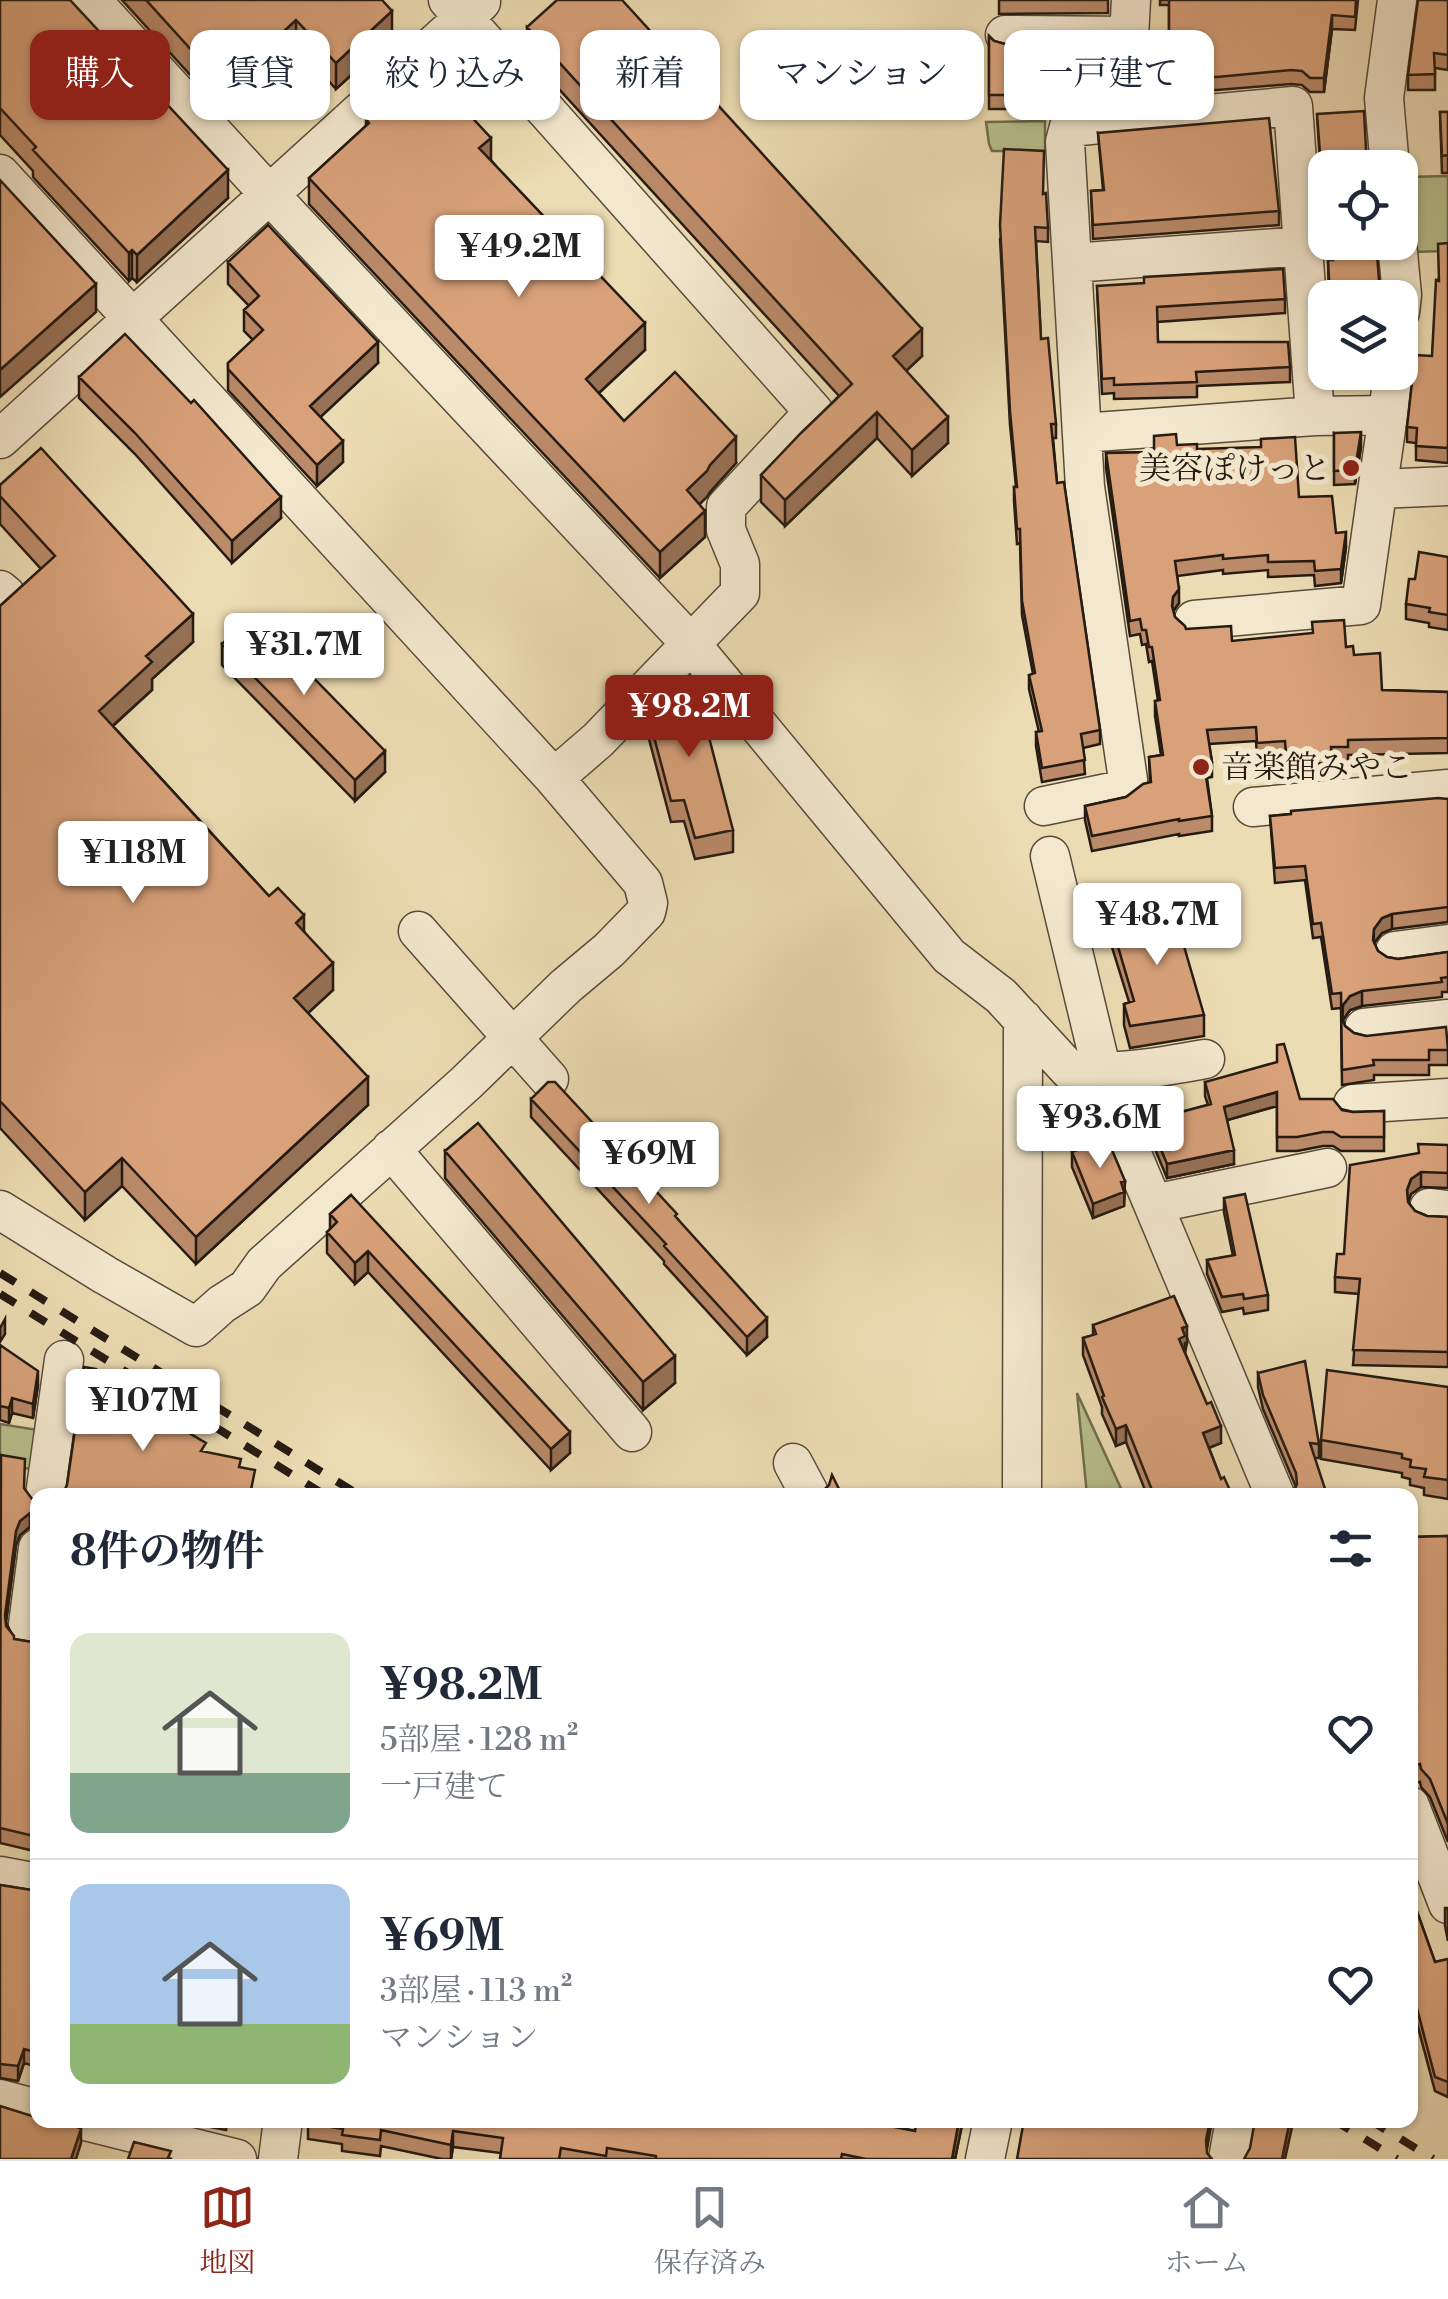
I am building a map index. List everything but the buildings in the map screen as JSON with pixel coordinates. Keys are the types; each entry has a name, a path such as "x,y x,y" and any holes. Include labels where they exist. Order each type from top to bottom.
{"street":[{"path":"90,0 691,644 949,956 1001,996 1070,1070 1152,1068 1205,1059"},
{"path":"1129,30 1131,0"},
{"path":"1388,150 1384,98 1397,0"},
{"path":"0,439 268,194 465,6 814,412 726,508 726,530 740,564 740,593 598,740 554,778"},
{"path":"1044,806 1121,790 1128,780 1085,487 1065,142 1069,127 1293,106 1315,416"},
{"path":"0,174 554,778 643,883 648,903 646,912 609,950 264,1264 247,1288 196,1326 0,1210"},
{"path":"1072,264 1303,246"},
{"path":"1194,620 1361,605 1391,390"},
{"path":"1082,433 1315,416 1388,415"},
{"path":"1378,489 1448,486"},
{"path":"0,590 6,595 0,600"},
{"path":"1253,806 1448,788"},
{"path":"1050,856 1102,1072 1124,1135 1272,1488"},
{"path":"418,931 549,1079"},
{"path":"1396,951 1448,944"},
{"path":"1022,1488 1023,1019"},
{"path":"1364,1028 1448,1019"},
{"path":"1353,1104 1448,1098"},
{"path":"391,1149 632,1432"},
{"path":"1153,1204 1326,1168"},
{"path":"46,1488 64,1360"},
{"path":"1418,1827 1448,1904"},
{"path":"0,1876 30,1882"},
{"path":"0,2100 30,2107"},
{"path":"114,2128 236,2159"},
{"path":"278,2159 282,2128"},
{"path":"986,2159 992,2128"},
{"path":"1228,2159 1234,2128"}],"green space":[{"path":"1045,121 1045,151 992,151 986,122"},
{"path":"1448,176 1448,251 1418,252 1418,177"},
{"path":"1077,1393 1121,1488 1086,1488"},
{"path":"0,1424 44,1431 40,1470 0,1465"}],"railway":[{"path":"0,1273 348,1488"},
{"path":"0,1294 314,1488"},
{"path":"1347,2128 1397,2159"},
{"path":"1383,2128 1433,2159"}],"place":[{"name":"美容ぽけっと","path":"1351,468"},
{"name":"音楽館みやこ","path":"1201,767"}]}
